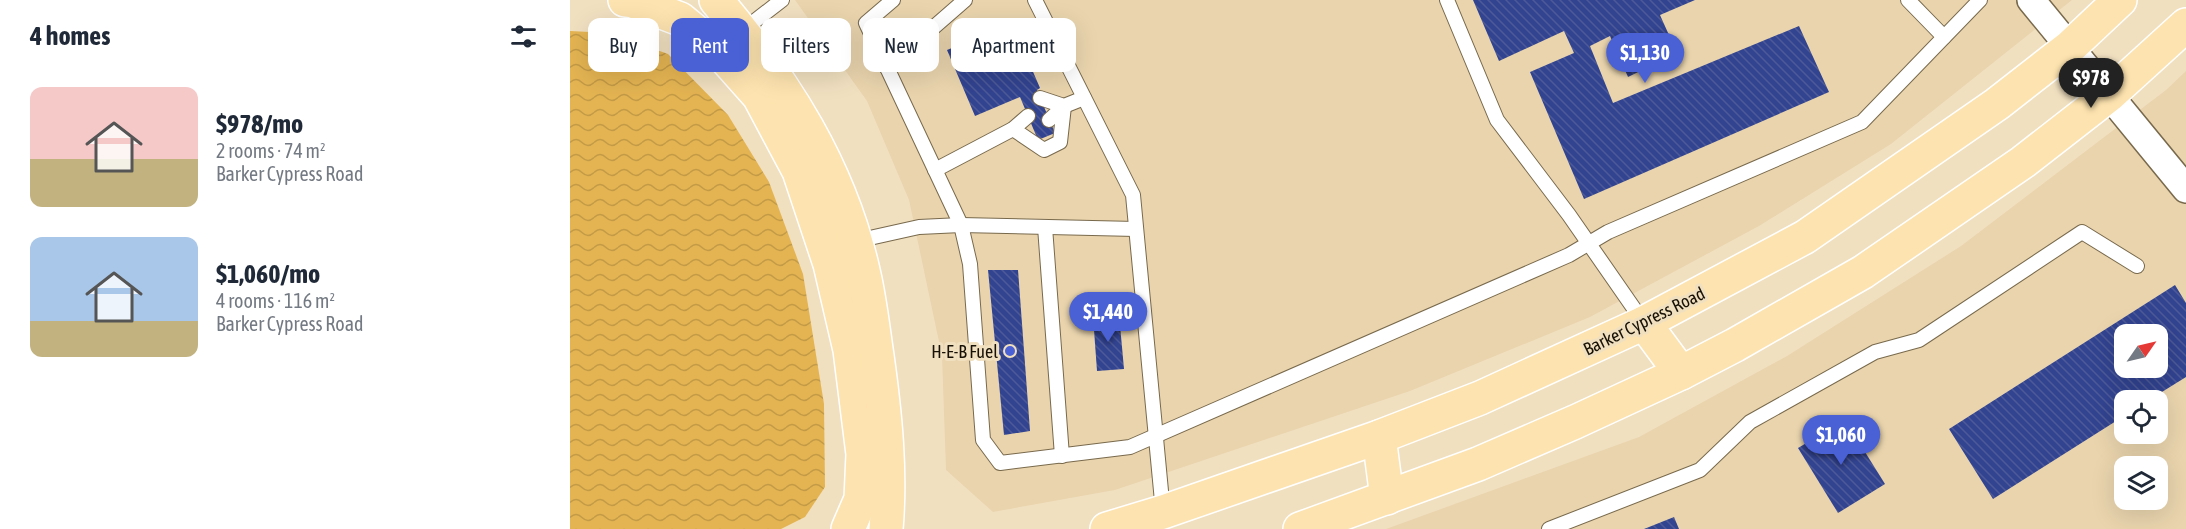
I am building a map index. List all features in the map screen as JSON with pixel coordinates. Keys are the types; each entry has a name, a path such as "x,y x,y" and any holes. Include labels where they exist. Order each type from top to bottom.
{"main road":[{"path":"625,0 680,19 719,51 759,96 799,171 830,264 850,350 863,454 861,499 849,529"},
{"path":"717,0 732,18"},
{"name":"Barker Cypress Road","path":"1107,529 1163,512 1480,398 1644,323 1804,237 1996,104 2070,47 2120,0"},
{"path":"1300,529 1478,464 1681,373 1735,345 1863,272 2023,162 2109,95 2186,25"},
{"path":"749,40 788,93 799,113 832,175 856,241 865,276 883,394 888,455 886,529"},
{"path":"1644,323 1681,373"},
{"path":"1379,436 1387,498"}],"street":[{"path":"2031,0 2186,189"}],"lane":[{"path":"749,26 782,0"},
{"path":"872,18 893,0"},
{"path":"939,23 965,0"},
{"path":"1035,0 1133,195 1163,512"},
{"path":"1447,0 1497,120 1644,323"},
{"path":"1908,0 1944,37"},
{"path":"889,72 961,225 970,264 983,440 1000,464 1130,447 1569,255 1608,232 1862,122 1980,0"},
{"path":"1064,106 1047,114 1084,98"},
{"path":"1013,129 1044,150 1060,141 1064,106"},
{"path":"935,170 1030,121 1013,129"},
{"path":"856,241 919,227 961,225 1136,229"},
{"path":"1045,227 1062,456"},
{"path":"1550,529 1700,470 1750,422 1875,352 1919,340 2082,232 2137,266"}],"shaded area":[{"path":"795,0 2072,0 1891,144 1759,226 1590,317 1410,391 1115,490 993,512 946,470 942,356 909,200 867,101 846,72 851,72 851,18 808,18"},
{"path":"2186,71 2186,529 1386,529 1639,437 1787,356 1961,246 2166,90"}],"water":[{"path":"570,31 588,32 588,72 659,72 659,51 668,54 671,57 671,72 686,72 728,115 769,182 803,274 824,404 825,487 805,517 781,529 570,529"}],"building":[{"path":"1473,0 1695,0 1660,15 1677,53 1628,77 1610,36 1590,46 1613,103 1799,26 1829,92 1584,199 1530,72 1574,53 1564,31 1499,61"},
{"path":"956,72 1033,72 1040,88 1037,90 1055,133 1038,140 1020,97 975,116"},
{"name":"H-E-B Fuel","path":"988,270 1018,270 1030,431 1004,435"},
{"path":"2175,285 2186,303 2186,377 2165,390 2114,390 2114,422 1993,499 1949,429"},
{"path":"1119,314 1124,369 1097,371 1093,316"},
{"path":"1845,420 1885,484 1838,513 1798,448"},
{"path":"1674,517 1679,529 1644,529"}],"place":[{"name":"H-E-B Fuel","path":"1010,351"}]}
